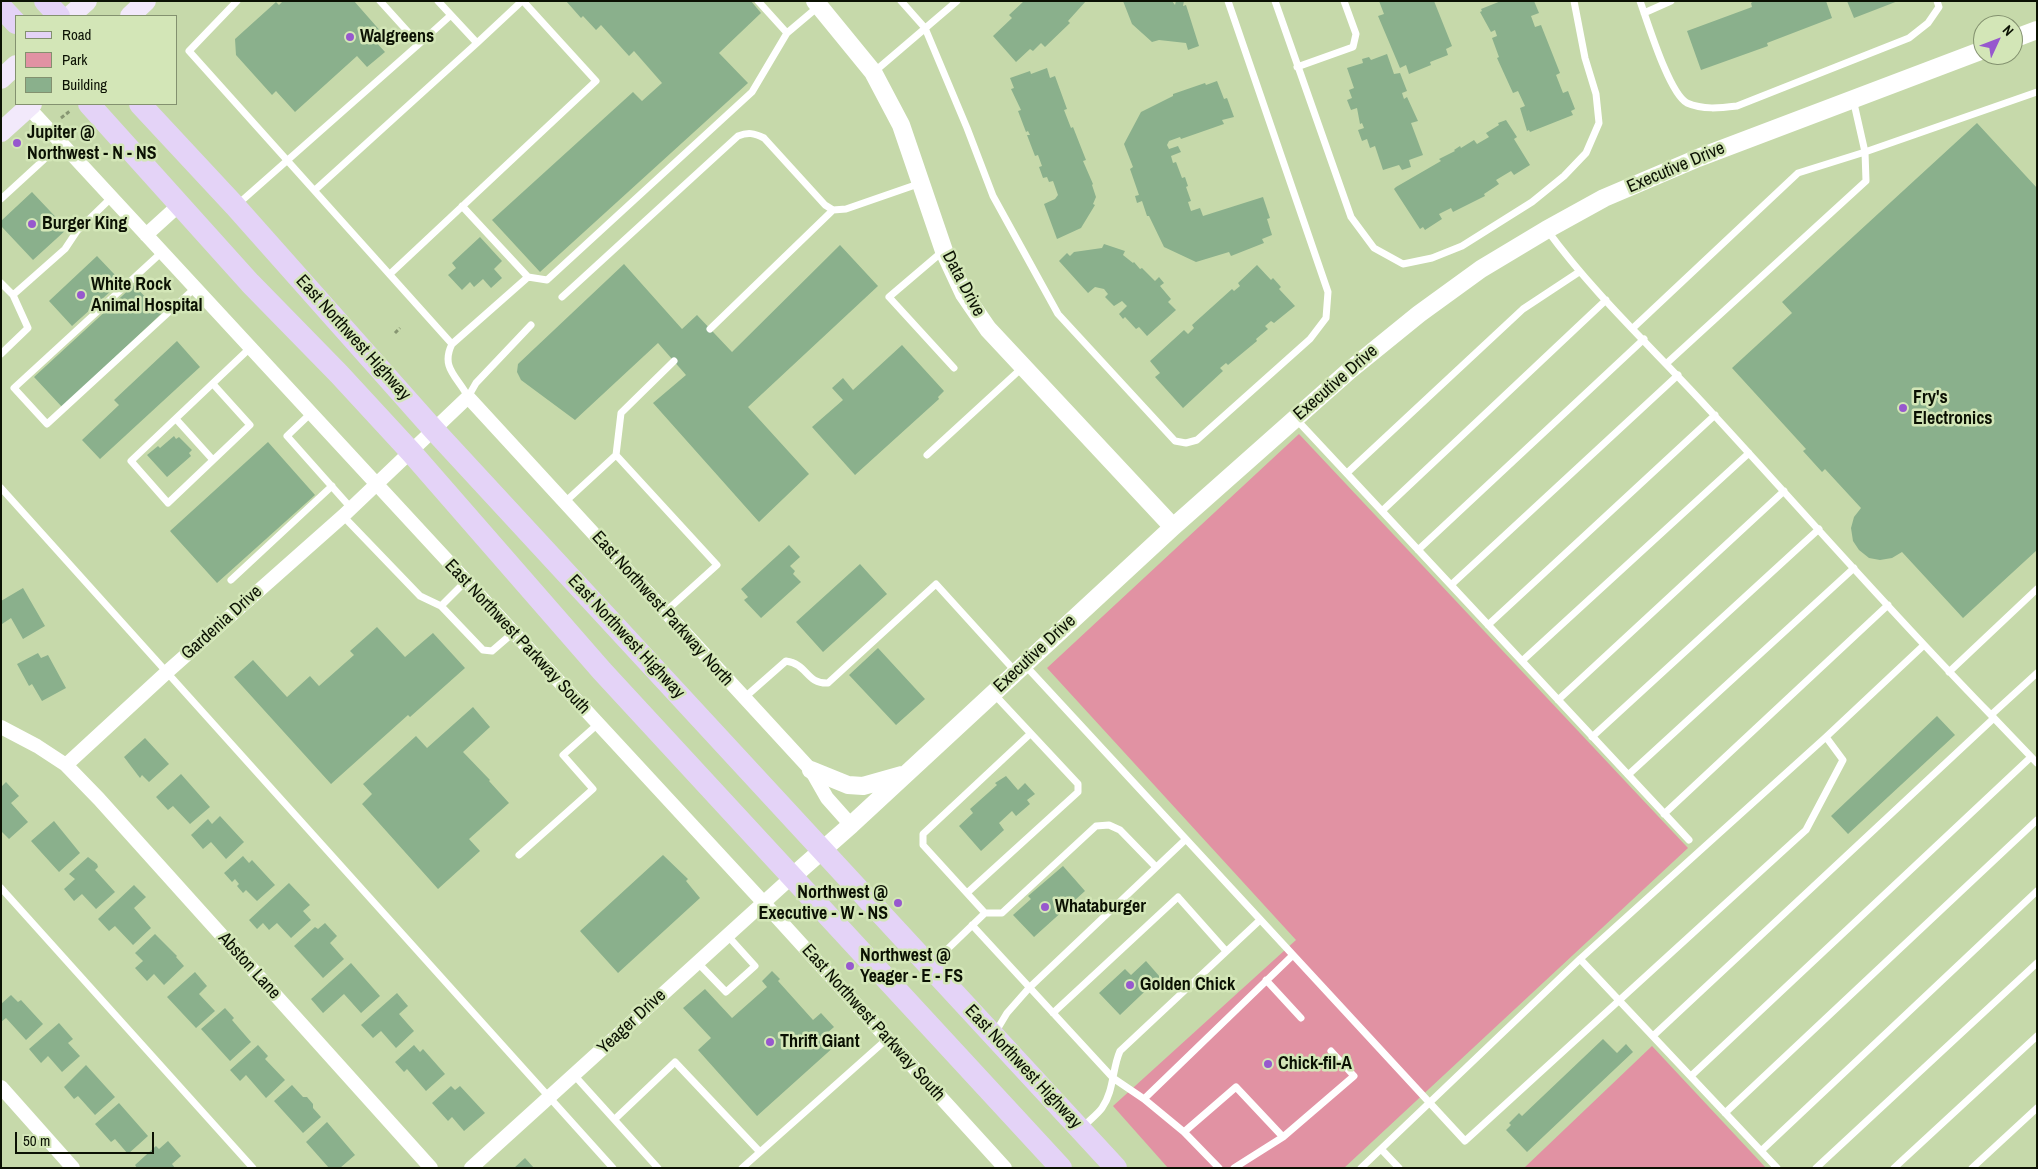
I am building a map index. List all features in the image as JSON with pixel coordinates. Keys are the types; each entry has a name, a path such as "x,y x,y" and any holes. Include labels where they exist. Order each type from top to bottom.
{"main road":[{"path":"45,1 58,15"},
{"path":"71,15 86,1"},
{"path":"131,15 146,1"},
{"path":"1,7 15,22"},
{"path":"1,79 15,66"},
{"name":"East Northwest Highway","path":"141,105 235,206 434,430 1116,1168"},
{"path":"1,132 30,106"},
{"name":"East Northwest Highway","path":"79,107 179,205 250,282 340,374 478,526 567,632 1060,1168"}],"street":[{"name":"Data Drive","path":"817,3 873,72 901,125 944,251 964,294 988,329 1173,527"},
{"path":"2023,35 2037,30"},
{"name":"Executive Drive","path":"792,876 851,825 1173,527 1295,418 1419,314 1481,269 1604,198 1698,158 1973,54"},
{"name":"East Northwest Parkway South","path":"30,106 310,414 514,632 1006,1168"},
{"path":"146,235 179,205"},
{"name":"Gardenia Drive","path":"66,765 167,672 347,512 468,397"},
{"name":"East Northwest Parkway North","path":"468,397 811,770 827,798 851,825"},
{"path":"1,727 37,746 66,765"},
{"name":"Abston Lane","path":"66,765 99,799 431,1168"},
{"path":"811,770 848,785 863,786 905,774"},
{"name":"Yeager Drive","path":"471,1168 792,876"},
{"path":"1,1087 73,1168"}],"lane":[{"path":"237,1 189,51 452,344"},
{"path":"380,1 419,44"},
{"path":"438,1 477,43"},
{"path":"315,190 522,1 596,81 390,274"},
{"path":"758,1 786,33"},
{"path":"901,1 925,28 968,128 993,196 1058,314 1175,441 1186,443 1198,440 1310,339 1326,318 1328,300 1328,292 1228,1"},
{"path":"873,72 957,1"},
{"path":"1275,1 1351,217 1374,248 1403,264 1432,258 1462,246 1532,202 1564,176 1586,153 1599,123 1596,94 1585,58 1574,1"},
{"path":"1297,67 1353,47 1356,34 1344,1"},
{"path":"1640,1 1672,88 1686,102 1712,109 1737,106 1909,38 1928,23 1939,7 1937,1"},
{"path":"1644,13 1671,1"},
{"path":"462,206 528,277 547,280 752,92 786,33 817,3"},
{"path":"235,206 451,15"},
{"path":"1633,328 1798,173 2037,92"},
{"path":"1668,364 1866,181 1863,139 1853,99"},
{"path":"562,297 738,136 747,132 755,133 764,138 825,205 833,210 846,209 922,183"},
{"path":"1,199 62,143"},
{"path":"13,295 65,248 77,231 112,197"},
{"path":"710,329 833,210"},
{"path":"1546,230 1579,272 1668,364 1924,645 2034,760 1691,1076"},
{"path":"944,251 889,297 954,368"},
{"path":"162,252 14,388 47,424 195,288"},
{"path":"1347,473 1523,309 1579,272"},
{"path":"528,277 452,344 447,354 447,364 468,397 476,383 531,325"},
{"path":"1,283 13,295 28,328 1,354"},
{"path":"1382,511 1606,300"},
{"path":"1418,550 1644,339"},
{"path":"213,384 250,425 168,503 131,460 250,348"},
{"path":"565,502 616,455 621,413 674,362"},
{"path":"927,455 1023,367"},
{"path":"1451,585 1678,375"},
{"path":"310,414 287,436 332,486 347,512 420,596 441,606 482,650 492,651 514,632"},
{"path":"1488,625 1715,415"},
{"path":"1295,418 1688,840"},
{"path":"176,419 213,460"},
{"path":"1522,661 1748,453"},
{"path":"616,455 717,565 665,612"},
{"path":"231,580 332,486"},
{"path":"1,488 613,1168"},
{"path":"1558,700 1784,491"},
{"path":"1592,738 1818,529"},
{"path":"1628,775 1854,568"},
{"path":"441,606 466,581"},
{"path":"744,698 786,661 798,664 812,679 819,683 828,683 936,584 1020,668 1185,840 1466,1141 1806,830 1843,760 1826,737"},
{"path":"1949,672 2037,589"},
{"path":"1664,814 1888,605"},
{"path":"1361,1168 1580,959 1826,737 1924,645"},
{"path":"1653,1036 2037,673"},
{"path":"967,893 1078,792 1078,784 993,693"},
{"path":"520,855 593,789 563,755 598,724"},
{"path":"985,913 923,845 923,834 1030,734"},
{"path":"1725,1113 2037,820"},
{"path":"930,966 985,913 1002,913 1096,826 1109,825 1120,830 1156,867"},
{"path":"993,1035 1007,1013 1029,988 1185,840"},
{"path":"1,888 253,1168"},
{"path":"1761,1151 2037,891"},
{"path":"1053,1013 1178,898 1226,951"},
{"path":"1080,1129 1102,1108 1107,1098 1120,1051 1260,920"},
{"path":"972,925 1113,1078 1184,1132 1220,1168"},
{"path":"696,962 726,992 755,966 727,935"},
{"path":"1144,1100 1293,955"},
{"path":"1580,959 1777,1168"},
{"path":"1816,1168 2037,963"},
{"path":"1266,980 1301,1018"},
{"path":"1894,1168 2037,1036"},
{"path":"742,1168 887,1039"},
{"path":"1234,1168 1283,1136 1354,1076 1331,1051"},
{"path":"616,1119 675,1062 759,1151"},
{"path":"574,1075 616,1119 658,1168"},
{"path":"1184,1132 1236,1087 1283,1136"},
{"path":"1972,1168 2037,1108"},
{"path":"1381,1149 1399,1168"}],"path":[{"path":"61,118 79,107"},
{"path":"62,111 65,115"},
{"path":"395,333 400,328"}],"green space":[{"path":"1299,434 1688,848 1344,1168 1168,1168 1113,1106 1296,940 1047,668"},
{"path":"1652,1046 1766,1168 1524,1168"}],"building":[{"name":"Walgreens","path":"283,1 354,1 383,34 375,41 385,52 367,67 357,56 295,112 276,91 272,95 236,55 235,39 276,2 279,5"},
{"path":"566,1 751,1 761,13 719,53 748,83 540,272 492,220 633,92 642,101 662,83 634,51 629,56 601,25 596,30 583,16 581,18"},
{"path":"1024,1 1086,1 1068,21 1070,23 1045,47 1041,43 1033,51 1030,49 1016,62 993,36 1012,18 1009,15"},
{"path":"1123,1 1172,1 1175,5 1176,1 1184,1 1183,6 1186,5 1199,46 1188,50 1186,43 1159,40 1152,42 1132,24"},
{"path":"1379,1 1434,1 1452,46 1446,49 1448,55 1430,62 1431,65 1409,74 1406,65 1400,68 1378,16 1384,14"},
{"path":"1501,1 1534,1 1539,13 1531,16 1535,27 1541,25 1560,73 1556,75 1563,93 1568,91 1575,109 1571,111 1573,115 1530,132 1529,130 1527,131 1520,108 1525,106 1518,91 1513,93 1497,58 1499,57 1492,38 1497,36 1495,30 1491,32 1480,12 1482,11 1481,9"},
{"path":"1754,1 1826,1 1832,18 1767,43 1768,46 1701,70 1687,31 1752,7 1751,3"},
{"path":"1847,1 1898,1 1854,18"},
{"path":"1387,54 1394,74 1400,73 1407,91 1402,93 1404,99 1407,97 1418,121 1411,123 1423,155 1409,160 1411,167 1402,170 1399,165 1383,170 1375,146 1370,148 1367,139 1362,141 1358,130 1364,128 1362,123 1360,124 1357,108 1351,110 1347,100 1352,98 1349,90 1354,88 1347,68 1363,63 1362,59 1369,57 1371,60"},
{"path":"1047,68 1050,78 1055,76 1067,109 1064,110 1086,160 1083,161 1093,184 1096,197 1093,204 1095,205 1081,228 1057,239 1044,204 1055,199 1058,195 1053,181 1049,182 1047,177 1043,178 1039,167 1042,166 1038,155 1035,156 1027,135 1030,135 1028,131 1026,132 1018,111 1021,110 1011,89 1014,88 1010,78 1030,71 1031,74"},
{"path":"1217,81 1224,99 1227,98 1234,117 1222,120 1224,124 1181,139 1180,137 1169,141 1167,145 1169,149 1178,146 1181,152 1171,156 1173,163 1176,162 1182,178 1185,177 1191,201 1188,202 1191,211 1200,208 1203,216 1263,197 1270,218 1267,219 1272,235 1262,239 1264,243 1231,256 1229,252 1196,262 1164,247 1149,216 1147,216 1142,201 1137,203 1135,196 1139,195 1130,169 1133,167 1124,144 1141,112 1173,96 1173,94"},
{"path":"1506,120 1517,137 1514,139 1530,165 1514,175 1511,171 1496,180 1499,184 1484,194 1485,196 1453,212 1451,208 1439,214 1442,219 1425,230 1423,227 1420,229 1394,189 1441,161 1439,159 1455,151 1460,146 1461,148 1474,140 1477,144 1489,137 1486,133 1499,125 1498,123"},
{"name":"Fry's Electronics","path":"1977,123 2037,188 2037,550 1963,618 1902,552 1892,558 1880,560 1869,558 1859,550 1853,541 1851,528 1854,517 1861,508 1825,469 1822,472 1803,451 1806,449 1732,368 1792,313 1782,302"},
{"name":"Burger King","path":"32,192 67,229 33,260 1,226 1,221"},
{"path":"480,237 502,261 494,269 502,278 491,288 483,279 474,287 470,282 462,290 448,275 456,268 452,263"},
{"path":"1104,244 1125,251 1123,255 1134,262 1140,269 1142,268 1155,281 1159,277 1164,283 1160,286 1171,299 1168,302 1176,310 1147,336 1139,327 1136,329 1125,317 1123,319 1119,314 1127,306 1122,301 1114,306 1105,297 1108,294 1104,289 1095,287 1088,293 1059,261 1067,253 1070,256 1074,252 1102,248"},
{"path":"840,245 878,286 748,407 809,474 759,522 653,403 686,375 658,343 575,420 521,380 517,372 518,364 624,264 682,329 697,315 732,352"},
{"name":"White Rock Animal Hospital","path":"97,256 115,275 106,283 112,290 72,326 49,301"},
{"path":"1257,265 1271,280 1273,278 1281,287 1279,289 1295,306 1274,323 1271,321 1265,326 1268,329 1256,339 1257,341 1228,365 1226,363 1220,368 1223,371 1183,408 1155,377 1160,373 1150,361 1184,330 1188,334 1194,328 1192,325 1232,289 1234,291 1240,286 1238,283"},
{"path":"134,285 161,314 62,407 34,377"},
{"path":"177,341 200,367 100,459 82,440 119,405 114,400"},
{"path":"902,345 944,391 938,397 939,399 855,475 812,427 843,400 832,388 843,378 853,390"},
{"path":"174,436 176,439 179,437 192,450 189,453 191,456 167,477 147,455 158,446 160,448"},
{"path":"268,442 315,495 217,583 170,531"},
{"path":"789,545 800,557 790,566 795,571 793,574 801,582 761,618 744,600 748,597 741,589"},
{"path":"860,564 887,594 823,652 796,622"},
{"path":"23,588 45,626 23,639 11,618 2,624 1,601"},
{"path":"377,627 405,657 433,633 465,668 410,717 408,715 331,784 234,677 253,660 287,697 310,676 319,686 354,655 350,651"},
{"path":"878,648 925,699 896,725 849,675"},
{"path":"38,653 41,658 48,655 66,688 42,701 32,684 29,686 17,664"},
{"path":"473,707 490,727 463,752 509,803 469,839 480,851 438,889 362,804 372,794 363,784 416,736 427,748"},
{"path":"1937,716 1955,735 1848,834 1831,816"},
{"path":"145,738 169,764 149,782 142,775 140,778 124,757"},
{"path":"181,774 210,807 190,824 173,806 168,810 156,797"},
{"path":"1006,776 1018,790 1025,783 1035,794 1027,800 1030,804 1016,816 1012,811 999,823 1004,830 981,851 959,826 973,813 970,809 997,785 995,783"},
{"path":"6,782 19,796 11,803 28,822 9,839 1,831 1,787"},
{"path":"220,816 244,842 226,859 211,842 203,849 191,835 208,819 212,824"},
{"path":"54,821 80,853 59,872 31,841"},
{"path":"663,855 688,879 686,881 700,898 618,973 580,931"},
{"path":"243,856 249,863 252,860 275,885 257,901 246,890 243,893 237,886 239,884 235,879 232,882 224,873"},
{"path":"88,857 97,864 98,867 95,870 115,892 96,909 82,894 74,901 64,889 75,879 69,874"},
{"name":"Whataburger","path":"1063,866 1085,891 1034,937 1013,915 1031,899 1028,896"},
{"path":"289,883 310,905 303,911 311,920 291,938 277,923 269,930 263,923 257,929 249,920"},
{"path":"134,885 146,897 134,908 151,928 133,945 115,926 109,931 98,919"},
{"path":"325,923 337,936 330,943 344,959 323,978 294,946 315,927 318,929"},
{"path":"155,934 177,956 184,966 164,985 154,974 147,981 135,968 143,961 135,953"},
{"name":"Golden Chick","path":"1146,961 1160,977 1120,1015 1099,993 1125,969 1131,975"},
{"path":"351,963 380,996 361,1013 344,994 323,1013 311,999"},
{"name":"Thrift Giant","path":"772,971 780,979 778,981 813,1020 821,1013 834,1027 826,1034 836,1045 757,1116 698,1050 711,1038 683,1008 705,989 732,1018 767,987 762,981"},
{"path":"195,972 207,986 199,994 215,1011 196,1028 167,997"},
{"path":"397,993 408,1006 399,1014 414,1031 396,1048 381,1031 373,1038 361,1025"},
{"path":"11,995 18,1002 21,1000 43,1024 26,1040 6,1018 1,1022 1,1004"},
{"path":"225,1008 234,1018 232,1020 251,1042 230,1061 201,1029"},
{"path":"59,1023 73,1039 68,1043 80,1056 62,1072 48,1056 41,1063 29,1049"},
{"path":"1603,1039 1617,1053 1626,1044 1633,1052 1527,1152 1506,1130 1511,1125 1509,1123 1519,1113 1522,1116"},
{"path":"258,1045 268,1056 265,1059 285,1080 266,1098 246,1075 240,1081 230,1070"},
{"path":"414,1045 420,1052 423,1049 445,1074 426,1091 407,1069 404,1072 395,1062"},
{"path":"86,1065 115,1097 95,1115 78,1096 74,1099 64,1087"},
{"path":"292,1085 303,1097 307,1097 321,1117 303,1133 274,1101"},
{"path":"451,1086 455,1090 460,1086 485,1113 464,1131 452,1117 448,1121 432,1103"},
{"path":"119,1103 148,1136 128,1154 115,1139 111,1142 95,1124"},
{"path":"327,1122 355,1155 340,1168 329,1168 306,1142"},
{"path":"168,1141 181,1156 172,1164 175,1168 137,1168 135,1165 156,1146 159,1149"},
{"path":"525,1158 534,1168 514,1168"}],"place":[{"name":"Walgreens","path":"350,37"},
{"name":"Jupiter @ Northwest - N - NS","path":"17,143"},
{"name":"Burger King","path":"32,224"},
{"name":"White Rock Animal Hospital","path":"81,295"},
{"name":"Fry's Electronics","path":"1903,408"},
{"name":"Northwest @ Executive - W - NS","path":"898,903"},
{"name":"Whataburger","path":"1045,907"},
{"name":"Northwest @ Yeager - E - FS","path":"850,966"},
{"name":"Golden Chick","path":"1130,985"},
{"name":"Thrift Giant","path":"770,1042"},
{"name":"Chick-fil-A","path":"1268,1064"}]}
